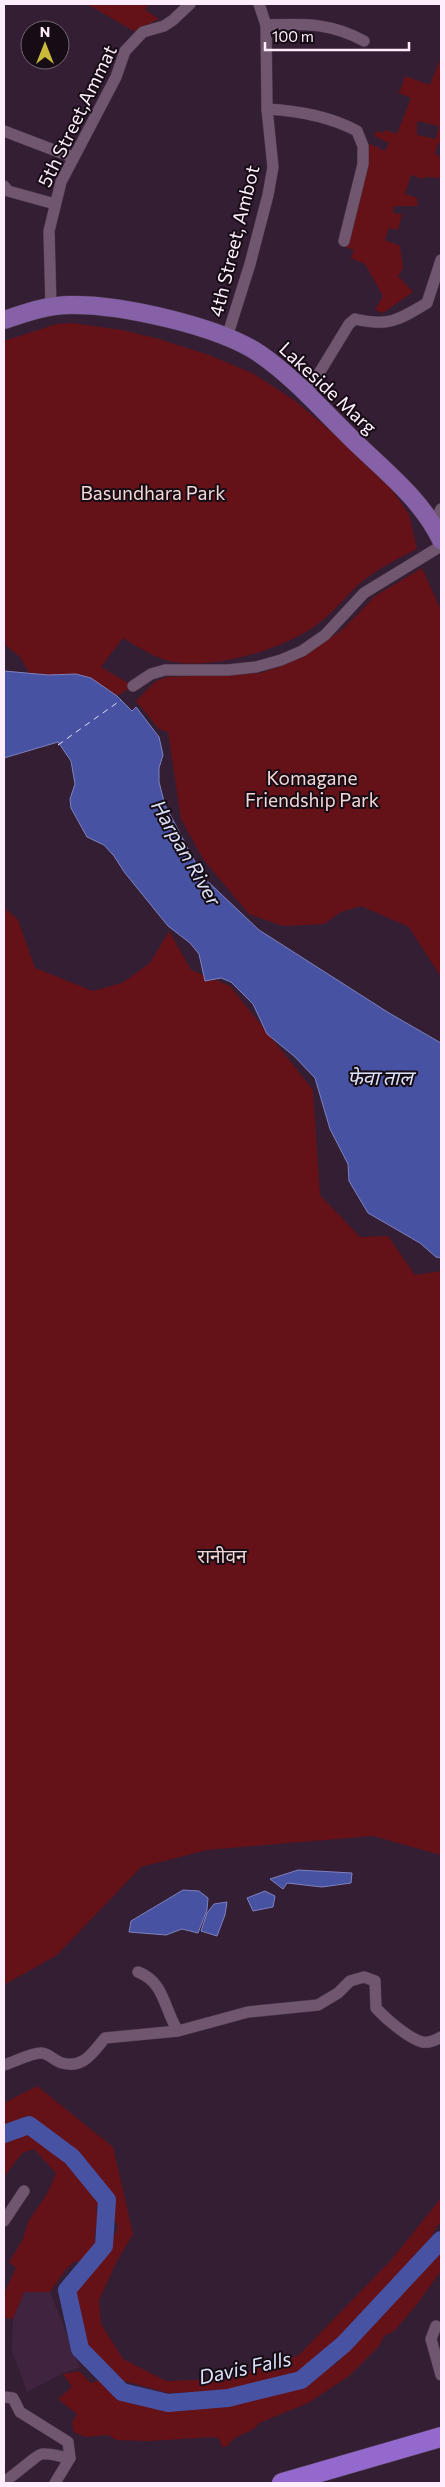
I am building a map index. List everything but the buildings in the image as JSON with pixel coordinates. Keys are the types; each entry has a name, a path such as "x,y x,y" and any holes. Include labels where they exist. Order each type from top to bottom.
{"highway":[{"path":"282,2483 330,2476 441,2437"}],"main road":[{"name":"Lakeside Marg","path":"4,320 52,307 84,306 136,312 227,337 258,353 306,393 437,517 441,540"}],"street":[{"name":"5th Street,Ammat","path":"52,307 50,231 61,182 116,77 125,51 143,32 174,20 190,4"},
{"name":"4th Street, Ambot","path":"227,337 250,264 271,180 273,159 267,109 266,24 259,4"},
{"path":"266,24 316,24 346,32 364,41"},
{"path":"267,109 303,112 343,124 357,131 363,146 363,164 344,241"},
{"path":"4,131 72,158"},
{"path":"4,186 8,191 55,204"},
{"path":"306,393 349,324 355,319 385,324 394,322 427,303 436,294 441,260"},
{"path":"133,686 151,674 165,670 228,670 256,667 281,660 302,651 325,635 364,593 441,546"},
{"path":"138,1972 149,1976 158,1989 168,2008 170,2019 178,2032"},
{"path":"4,2065 39,2053 47,2054 61,2063 77,2064 90,2058 105,2038 178,2032 248,2012 318,2005 338,1993 350,1981 364,1977 375,1981 376,2008 392,2023 422,2042 433,2041 441,2037"},
{"path":"4,2221 24,2192"},
{"path":"436,2326 431,2339 441,2374"},
{"path":"4,2397 13,2398 20,2412 68,2442 70,2458 56,2483"},
{"path":"4,2482 20,2471 36,2455 43,2454 70,2458"}],"shaded area":[{"path":"24,2292 50,2292 80,2368 63,2373 27,2392 12,2351 13,2319"}],"green space":[{"path":"87,4 149,4 145,10 159,19 134,31"},
{"path":"441,57 441,144 438,143 435,154 441,156 441,178 426,177 423,179 411,175 405,194 417,198 418,206 394,206 393,213 402,214 398,230 389,228 385,240 400,246 403,268 398,276 413,292 383,313 375,310 383,296 365,264 351,258 354,250 345,247 344,241 363,146 370,144 385,151 389,143 374,136 376,131 383,133 385,130 397,134 411,98 397,92 400,91 405,76 430,85","holes":["417,121 439,126 436,139 417,135"]},
{"name":"Basundhara Park","path":"72,323 122,330 159,339 209,355 252,373 294,400 380,473 409,514 417,549 387,565 359,584 329,614 309,630 277,646 257,653 215,662 176,662 155,656 123,638 101,667 133,686 117,696 91,678 30,674 20,657 4,644 4,341 57,324"},
{"name":"Komagane Friendship Park","path":"422,568 441,610 441,977 409,927 361,906 341,912 324,924 283,926 249,914 203,859 181,819 168,732 159,729 136,701 156,681 167,677 261,673 279,667 312,651 343,629 375,596"},
{"name":"रानीवन","path":"4,907 18,920 35,968 93,991 122,983 150,963 169,931 191,970 230,986 313,1090 320,1195 360,1237 388,1236 415,1275 441,1271 441,1855 373,1836 207,1850 141,1867 57,1955 4,1985"},
{"path":"37,2086 113,2147 133,2234 117,2261 99,2300 101,2324 123,2359 166,2381 225,2379 299,2355 392,2259 441,2198 441,2222 424,2251 355,2324 347,2336 319,2363 277,2384 253,2390 168,2393 117,2379 79,2333 71,2294 108,2248 118,2228 99,2177 80,2153 47,2132 29,2115 4,2126 4,2103"},
{"path":"29,2129 40,2136 42,2141 52,2146 61,2156 68,2157 89,2179 97,2194 103,2196 103,2201 96,2208 99,2220 97,2221 94,2239 99,2241 100,2247 94,2248 85,2260 74,2262 66,2269 50,2292 24,2292 13,2319 4,2318 4,2294 16,2268 9,2262 23,2239 28,2222 48,2192 56,2173 34,2149 22,2153 4,2177 4,2143 13,2140"},
{"path":"441,2254 441,2271 417,2304 395,2330 384,2336 379,2346 349,2376 308,2403 259,2423 252,2430 234,2439 228,2446 222,2447 219,2439 214,2437 149,2441 116,2440 108,2435 85,2437 74,2432 72,2423 77,2414 58,2399 72,2387 63,2374 79,2371 91,2383 102,2381 123,2394 137,2396 152,2406 163,2407 222,2399 235,2406 249,2395 308,2382 319,2373 336,2364 354,2343 358,2332 387,2309 425,2264"}],"water":[{"name":"फेवा ताल","path":"4,671 48,675 76,674 91,678 117,696 132,711 136,707 159,737 163,755 159,768 159,782 165,805 203,877 259,930 389,1013 441,1043 441,1258 436,1257 420,1243 368,1213 349,1181 348,1164 330,1129 315,1078 294,1056 267,1034 253,1004 231,982 221,978 205,981 199,954 190,943 168,926 104,845 87,837 71,808 70,799 75,784 71,761 58,742 4,758"},
{"path":"298,1870 352,1873 351,1883 322,1887 287,1883 283,1889 270,1879"},
{"path":"183,1890 199,1891 208,1898 207,1910 198,1933 182,1929 166,1935 129,1932 131,1921"},
{"path":"265,1891 275,1896 273,1907 253,1911 247,1898"},
{"path":"227,1902 225,1915 217,1936 201,1931 207,1913 214,1904"}],"waterway":[{"name":"Davis Falls","path":"4,2134 29,2125 72,2157 107,2200 104,2246 67,2290 80,2349 122,2392 168,2403 228,2398 301,2380 344,2344 441,2240"}],"ferry route":[{"path":"58,745 121,700"}],"water label":[{"name":"Harpan River","path":"186,853"}]}
